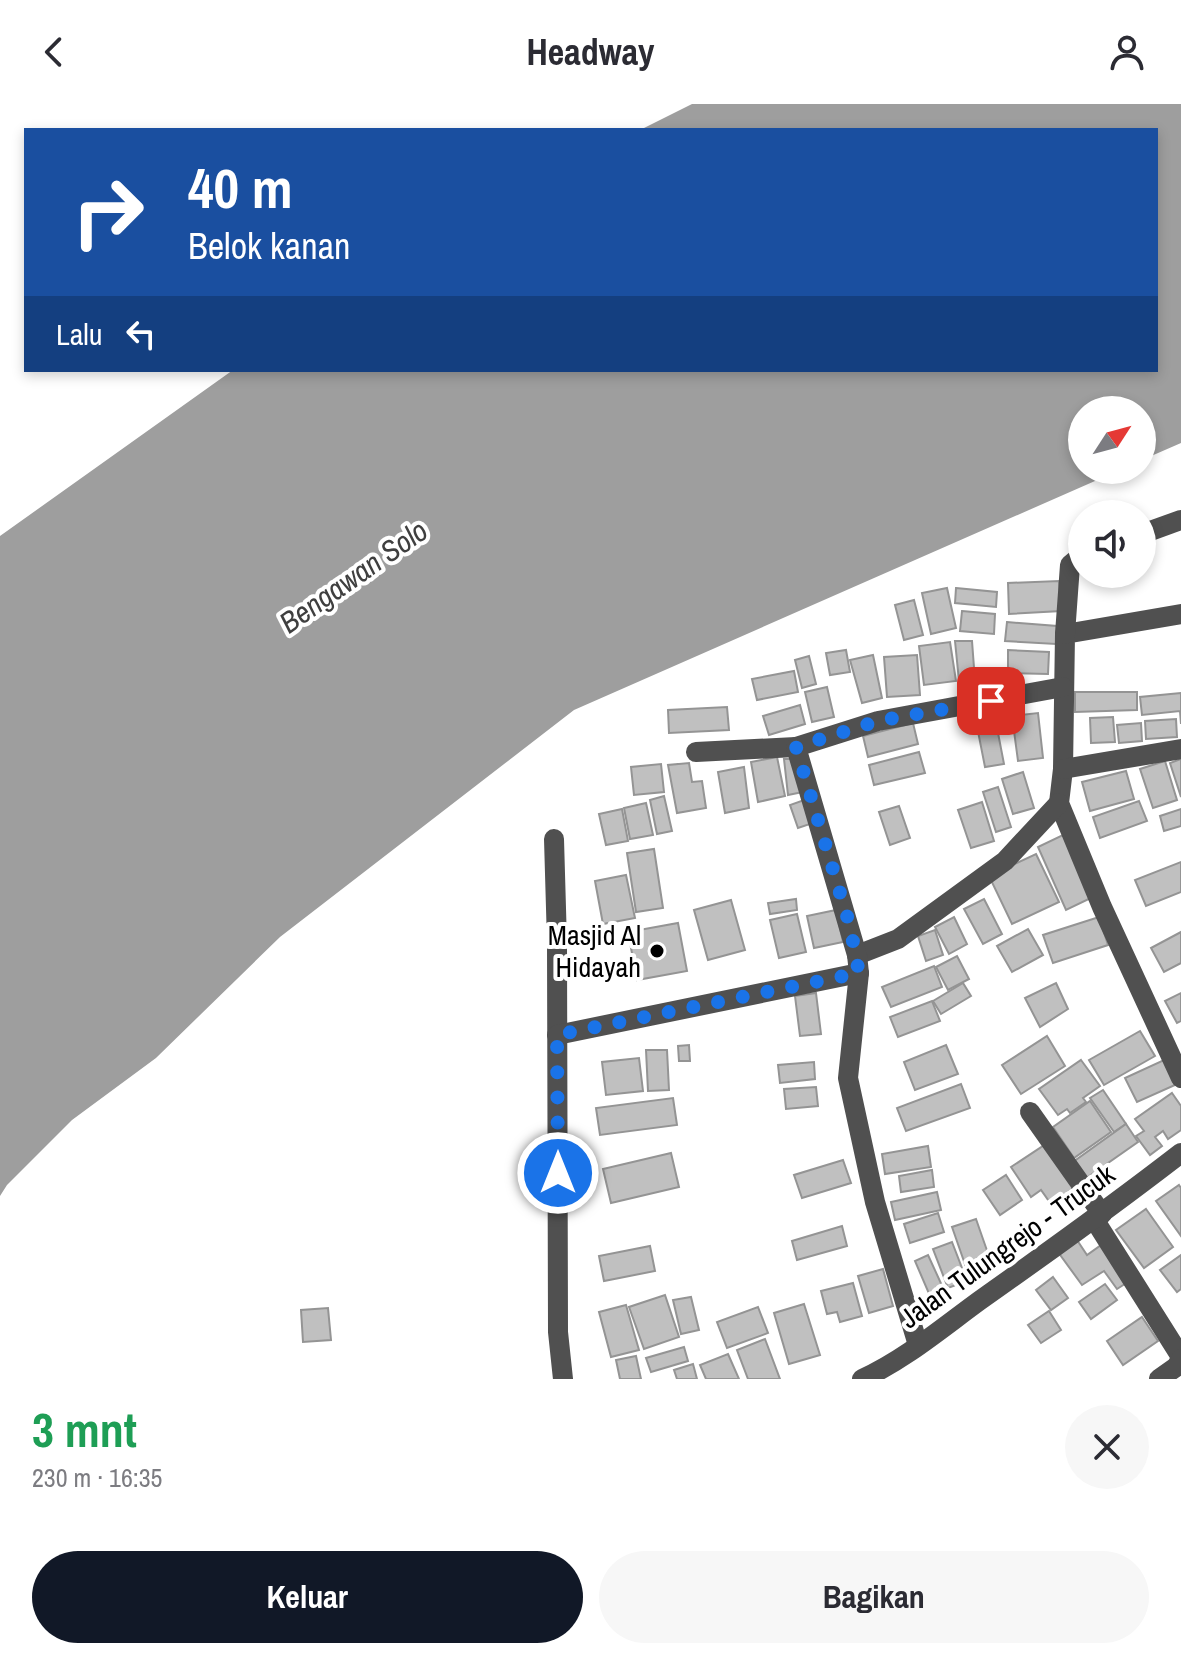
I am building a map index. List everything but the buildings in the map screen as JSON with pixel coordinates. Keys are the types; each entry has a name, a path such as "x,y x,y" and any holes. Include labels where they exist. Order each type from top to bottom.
{"street":[{"path":"1156,529 1181,520"},
{"path":"1068,588 1063,687 1063,769 1059,803 1102,907 1181,1078"},
{"path":"1065,634 1181,614"},
{"path":"696,752 796,747 878,721 1063,687"},
{"path":"796,747 858,964 848,1078 875,1202 918,1345"},
{"path":"1063,769 1181,749"},
{"path":"557,1035 858,964 898,939 1005,861 1059,803"},
{"path":"554,839 558,1332 563,1379"},
{"path":"1030,1112 1098,1216 1181,1358 1176,1367 1159,1379"},
{"name":"Jalan Tulungrejo - Trucuk","path":"874,1376 1181,1153"}],"water":[{"name":"Bengawan Solo","path":"692,104 1181,104 1181,443 1156,454 1156,396 1068,396 1068,484 1088,484 574,710 280,937 156,1058 72,1120 7,1185 0,1196 0,536 230,372 1158,372 1158,128 644,128"}],"place":[{"name":"Masjid Al Hidayah","path":"657,951"}],"route":[{"path":"558,1173 557,1035 859,973 850,926 796,747 878,721 991,701"}]}
